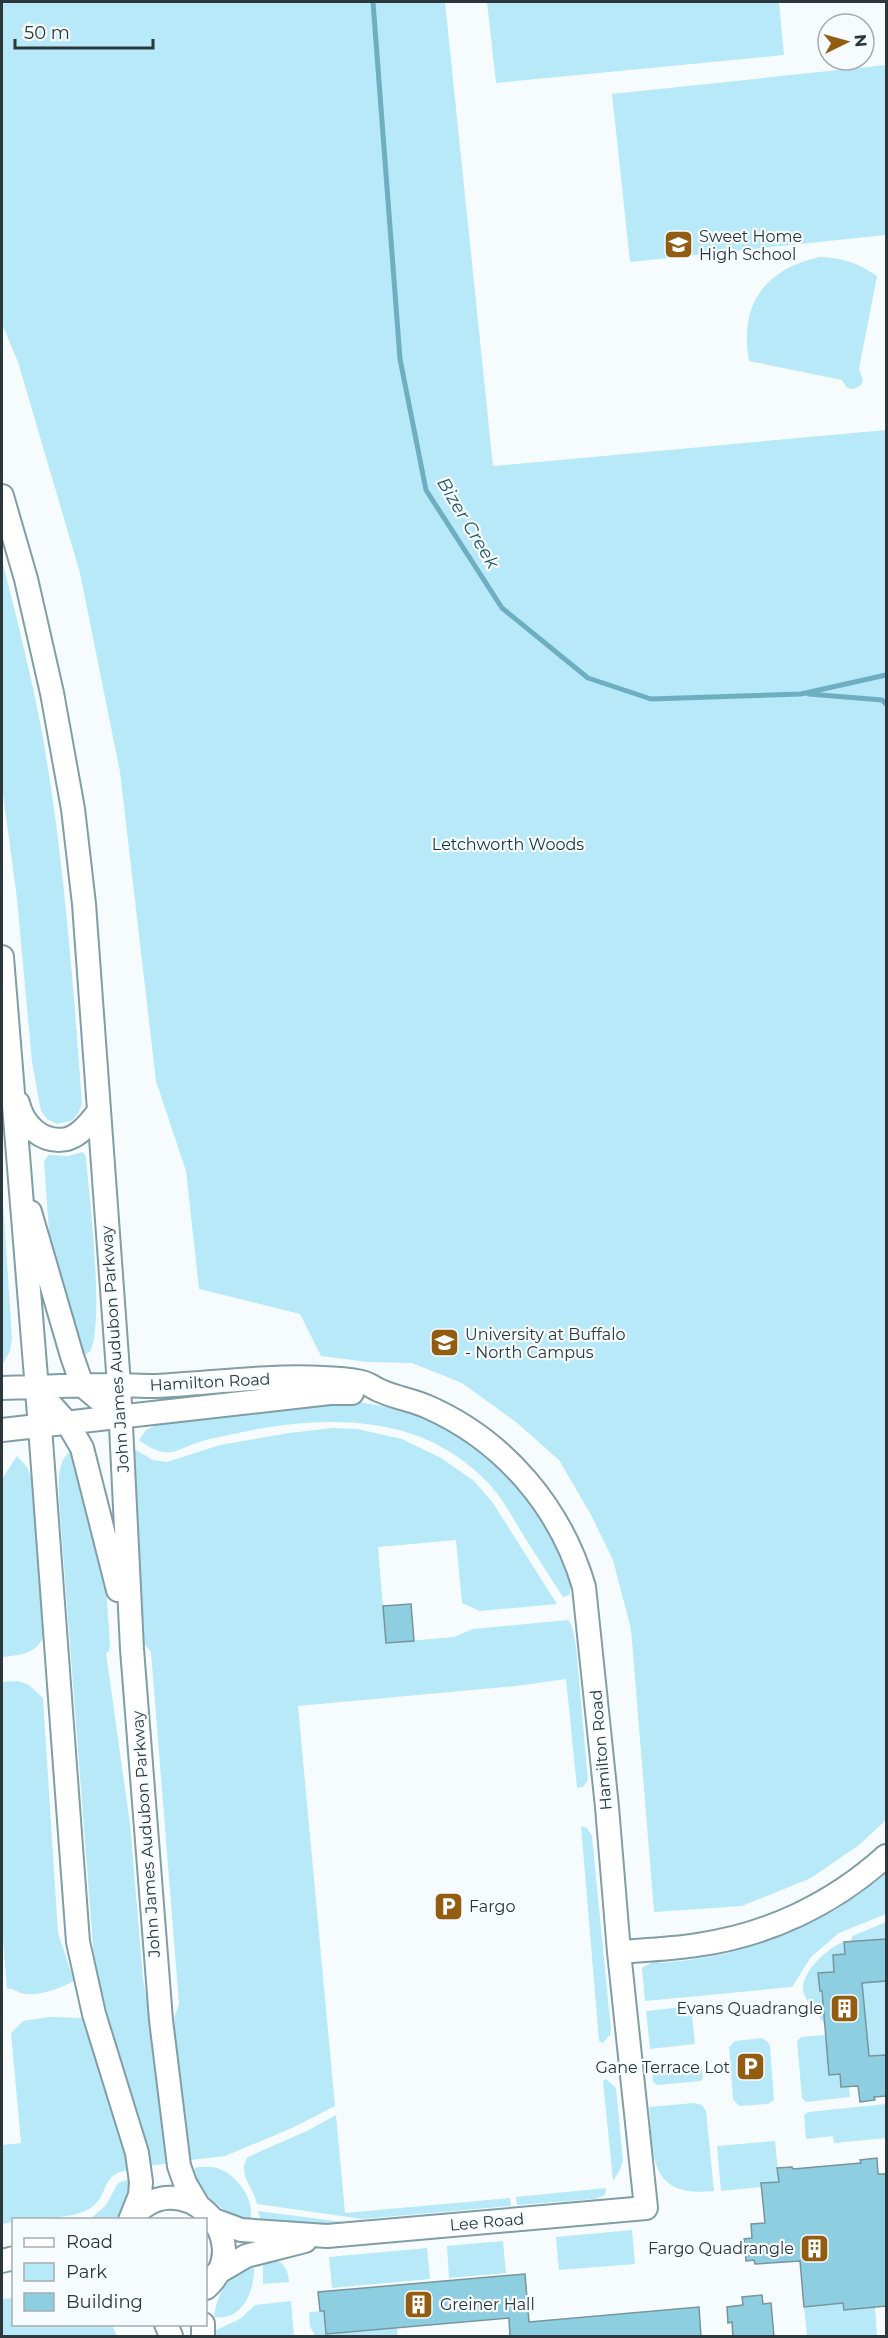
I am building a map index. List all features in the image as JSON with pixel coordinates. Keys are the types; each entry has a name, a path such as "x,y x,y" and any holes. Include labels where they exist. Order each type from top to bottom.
{"main road":[{"name":"John James Audubon Parkway","path":"2,496 26,579 52,693 72,809 84,904 119,1385 132,1649 160,2020 179,2166 185,2183 220,2232 223,2245 223,2254 209,2288"},
{"path":"2,957 35,1387 40,1426 78,1942 94,2014 137,2153 140,2189 132,2218"},
{"path":"11,1075 20,1114 35,1132 54,1139 68,1138 81,1131 99,1111"},
{"path":"18,1171 82,1385 120,1417"},
{"name":"Hamilton Road","path":"2,1388 82,1385 153,1386 272,1378 315,1378 365,1383 381,1391 429,1407 487,1442 540,1495 569,1544 584,1587 646,2208"},
{"path":"35,1387 68,1424 82,1448 132,1649"},
{"name":"Hamilton Road","path":"2,1430 330,1394 363,1394 381,1391"},
{"path":"619,1952 704,1944 770,1928 825,1902 886,1856"},
{"name":"Lee Road","path":"133,2218 148,2204 165,2199 182,2199 241,2230 327,2236"},
{"name":"Lee Road","path":"209,2288 246,2256 327,2236 646,2208"}],"green space":[{"name":"Letchworth Woods","path":"2,2 445,2 493,466 886,430 886,1820 859,1845 811,1878 742,1906 654,1912 631,1629 613,1560 590,1513 559,1460 516,1422 462,1383 412,1363 368,1362 321,1356 300,1314 199,1289 186,1171 156,1081 120,772 80,573 18,362 2,324"},
{"path":"487,2 779,2 784,55 496,83"},
{"path":"886,65 886,235 630,262 612,94 820,72 876,72 876,66"},
{"path":"820,257 850,262 877,276 859,369 863,380 861,385 854,389 847,388 842,380 749,361 748,323 752,307 760,292 770,280 784,270"},
{"path":"2,560 43,738 57,829 67,920 82,1104 78,1114 71,1121 57,1124 47,1119 41,1111 32,1062 17,899 2,786"},
{"path":"83,1152 86,1157 93,1228 96,1315 90,1352 83,1355 51,1260 44,1161 49,1155 68,1156"},
{"path":"2,1186 12,1338 10,1351 2,1365"},
{"path":"354,1401 398,1410 427,1420 460,1438 492,1461 519,1487 538,1512 568,1573 571,1584 569,1595 563,1597 497,1493 468,1464 435,1444 400,1430 364,1424 326,1422 287,1425 210,1439 174,1452 159,1451 139,1440 146,1430 158,1424"},
{"path":"333,1428 357,1429 402,1439 441,1458 474,1481 493,1503 557,1604 480,1611 462,1603 456,1540 378,1547 386,1643 454,1637 473,1629 568,1620 572,1626 576,1646 588,1780 583,1787 577,1788 566,1679 516,1686 298,1706 335,2106 292,2128 225,2156 191,2160 185,2156 183,2142 174,2018 179,2004 151,1652 144,1644 132,1455 134,1449 153,1460 167,1462 220,1445"},
{"path":"72,1451 105,1569 110,1646 106,1653 130,1824 143,1978 172,2163 148,2166 119,2071 94,1959 59,1501 61,1466 63,1460"},
{"path":"17,1456 27,1467 33,1481 44,1636 32,1650 2,1657 2,1479"},
{"path":"18,1681 29,1685 43,1698 58,1933 74,1981 34,1994 7,1989 2,1929 2,1682"},
{"path":"581,1826 587,1828 592,1836 611,2030 603,2043 599,2041"},
{"path":"886,1873 886,1914 839,1933 811,1957 792,1987 645,2001 642,1968 654,1961 661,1963 729,1953 782,1936 835,1910"},
{"path":"886,1922 886,1939 851,1942 852,1936"},
{"path":"844,1942 845,1954 833,1956 834,1972 819,1973 825,2025 806,1998 803,1987 815,1963"},
{"path":"886,1981 886,2055 869,2056 862,1983"},
{"path":"691,2006 695,2044 650,2049 646,2011"},
{"path":"49,2017 87,2018 131,2155 129,2170 120,2172 109,2180 98,2202 85,2211 51,2218 12,2218 12,2222 2,2224 2,2145 21,2143 11,2033 23,2021"},
{"path":"826,2035 829,2075 840,2074 841,2087 849,2086 850,2097 806,2102 802,2098 797,2041 801,2037"},
{"path":"762,2038 770,2046 774,2100 768,2104 739,2106 733,2099 729,2047 735,2041"},
{"path":"700,2065 703,2078 701,2081 657,2085 653,2082 652,2071 656,2068"},
{"path":"606,2079 616,2088 623,2160 613,2181 603,2081"},
{"path":"694,2103 702,2105 706,2111 714,2191 677,2188 666,2181 654,2157 649,2107"},
{"path":"886,2104 886,2138 834,2143 833,2136 806,2139 804,2115 808,2112"},
{"path":"336,2115 345,2213 510,2198 511,2206 362,2219 257,2204 245,2175 245,2163 248,2157 309,2130"},
{"path":"775,2141 779,2182 762,2183 762,2187 721,2191 717,2146"},
{"path":"198,2167 219,2169 235,2179 245,2192 251,2207 249,2222 223,2209 196,2183 191,2174 193,2169"},
{"path":"130,2179 133,2184 122,2212 116,2218 91,2218 106,2205 118,2183"},
{"path":"606,2188 605,2195 595,2199 517,2205 516,2197"},
{"path":"258,2211 343,2222 350,2224 262,2224"},
{"path":"632,2230 635,2264 559,2270 556,2237"},
{"path":"503,2241 506,2273 449,2278 447,2246"},
{"path":"427,2248 430,2279 332,2288 329,2257"},
{"path":"266,2258 283,2264 289,2282 263,2284 263,2265"},
{"path":"244,2266 254,2266 250,2293 246,2302 233,2314 214,2317 217,2301 223,2288"},
{"path":"12,2298 12,2326 112,2326 117,2336 2,2336 2,2299"},
{"path":"291,2301 294,2336 214,2336 214,2331 240,2319 255,2305"},
{"path":"843,2303 844,2310 875,2307 877,2336 807,2336 804,2307"},
{"path":"324,2311 326,2334 397,2328 398,2336 315,2336 310,2326 309,2312"}],"building":[{"path":"411,1604 414,1641 386,1643 383,1606"},
{"name":"Evans Quadrangle","path":"886,1939 886,1981 862,1983 869,2056 886,2055 886,2096 860,2102 858,2086 841,2087 840,2074 829,2075 822,1991 820,1991 818,1973 834,1972 833,1955 845,1954 844,1942"},
{"name":"Fargo Quadrangle","path":"877,2158 878,2174 886,2174 886,2306 844,2310 843,2303 804,2307 800,2261 755,2264 754,2260 746,2261 744,2239 752,2238 751,2224 765,2223 761,2183 779,2182 777,2168 792,2167 793,2169 861,2163 860,2160"},
{"name":"Greiner Hall","path":"525,2274 529,2322 699,2307 701,2337 510,2337 509,2318 326,2334 324,2311 320,2311 318,2292"},
{"name":"Fargo Quadrangle","path":"762,2295 763,2304 771,2303 774,2337 733,2337 732,2322 728,2323 727,2307 743,2305 742,2297"}],"waterway":[{"name":"Bizer Creek","path":"373,2 400,359 426,490 502,608 588,678 651,699 801,694 886,675"},
{"path":"809,694 882,700 886,704"}],"place":[{"name":"Sweet Home High School","path":"678,245"},
{"name":"University at Buffalo - North Campus","path":"444,1343"},
{"name":"Fargo","path":"448,1906"},
{"name":"Evans Quadrangle","path":"844,2008"},
{"name":"Gane Terrace Lot","path":"751,2067"},
{"name":"Fargo Quadrangle","path":"815,2248"},
{"name":"Greiner Hall","path":"419,2304"}]}
